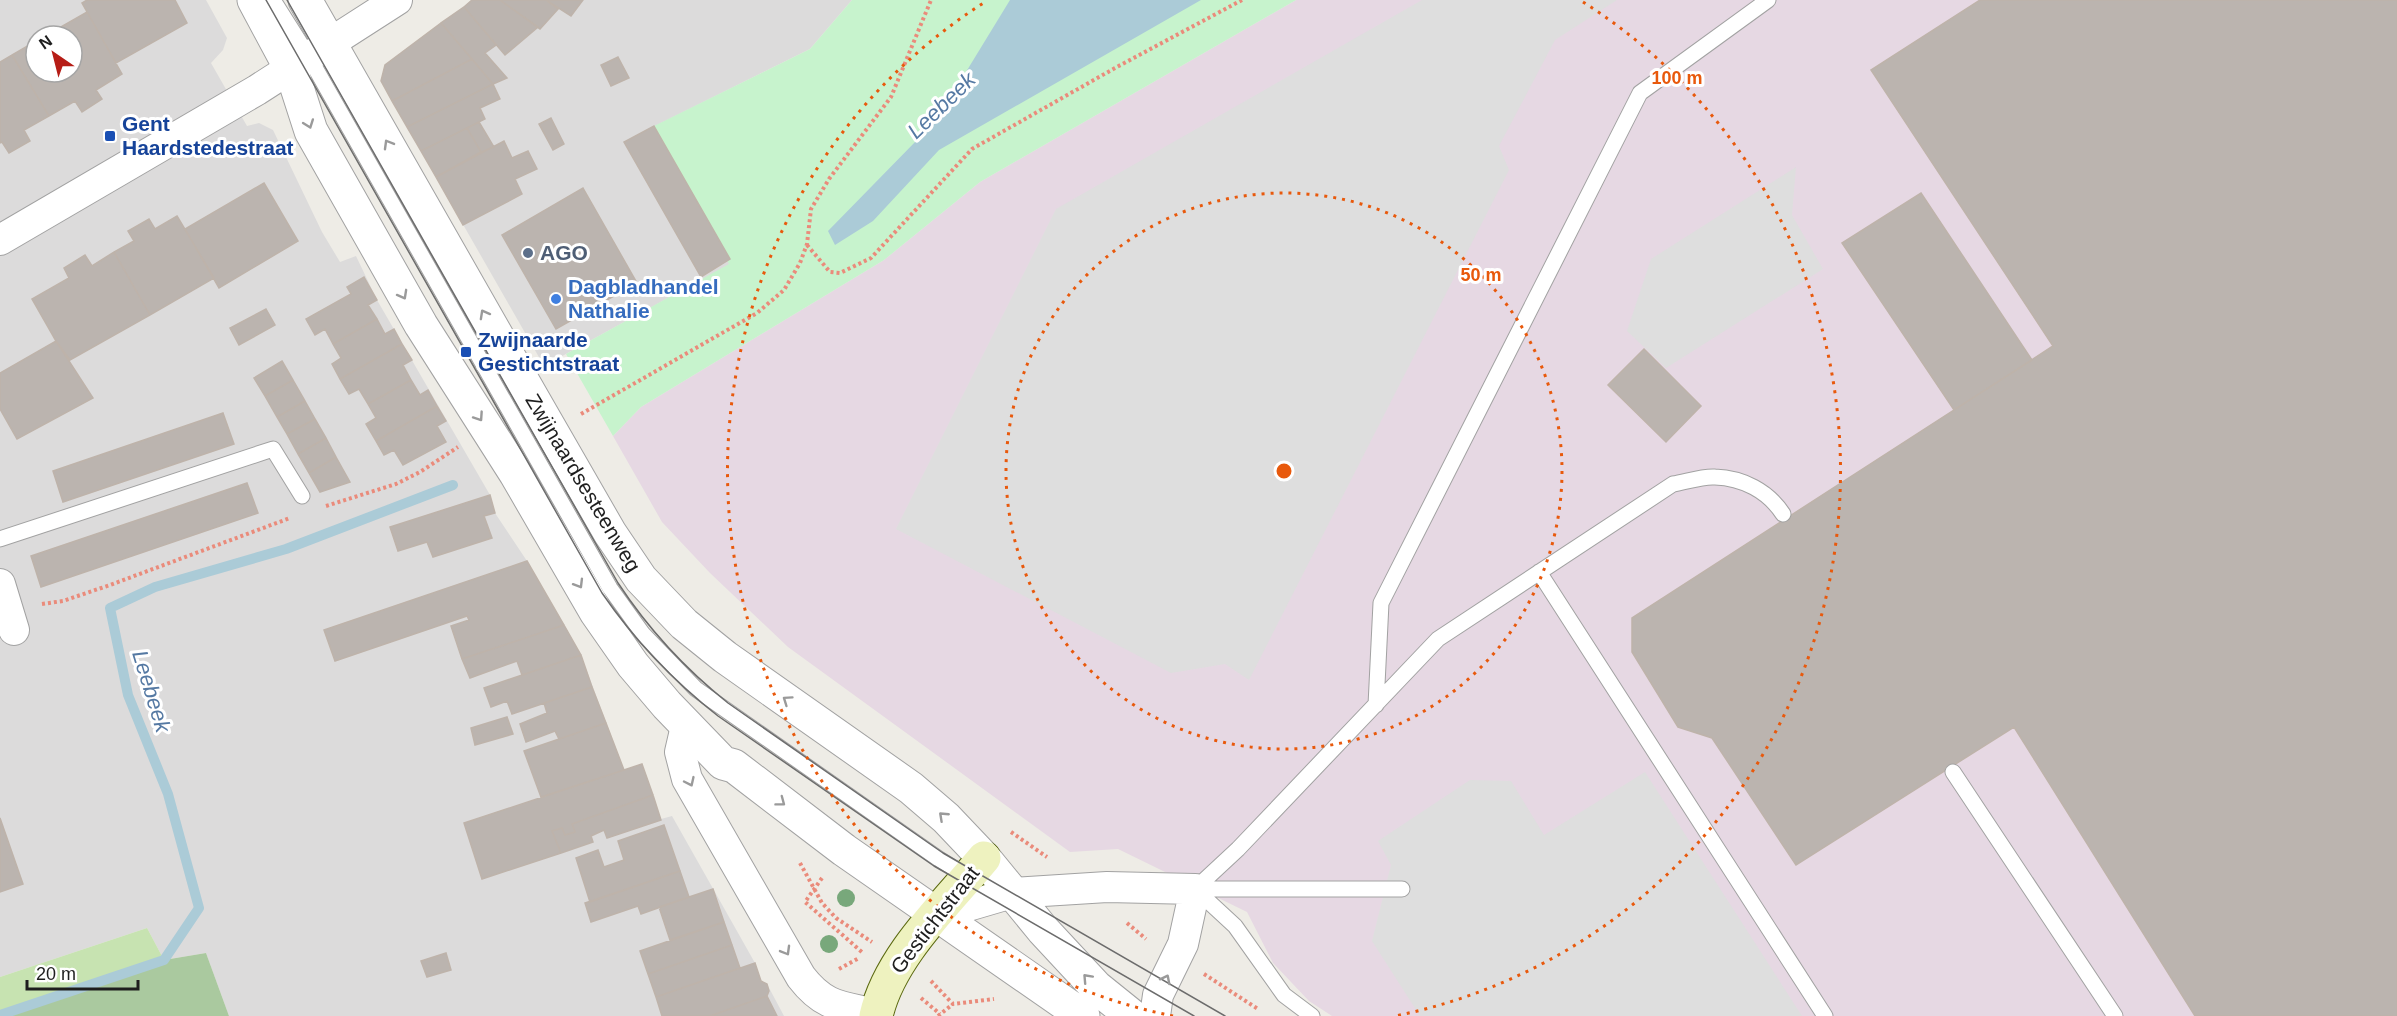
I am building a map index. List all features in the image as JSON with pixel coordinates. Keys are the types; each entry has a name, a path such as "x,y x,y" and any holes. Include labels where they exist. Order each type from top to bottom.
{"main road":[{"name":"Gestichtstraat","path":"876,1015 885,987 901,960 976,867"}],"street":[{"name":"Zwijnaardsesteenweg","path":"254,0 310,56 551,430 610,533 641,579 684,624 725,657 911,788 946,818 976,867 1012,893 1096,987 1132,1016"},
{"name":"Zwijnaardsesteenweg","path":"305,0 310,56 311,131 421,326 516,474 596,612 633,665 686,726 723,763 734,766 844,850 1083,1016"},
{"path":"0,240 310,56 397,0"},
{"path":"0,584 14,630"},
{"path":"686,726 680,752 687,779 801,977 815,994 832,1004 876,1015"},
{"path":"937,915 1012,893 1107,887 1195,888 1183,944 1158,995 1155,1016"}],"lane":[{"path":"273,0 310,56"},
{"path":"282,0 310,56 610,588 643,634 677,671 723,709 939,860 976,867"},
{"path":"1376,705 1381,603 1640,93 1768,0"},
{"path":"0,539 273,449 302,496"},
{"path":"1195,888 1238,849 1438,639 1673,484 1714,476 1748,482 1776,503 1783,514"},
{"path":"1539,572 1825,1016"},
{"path":"1953,772 2115,1016"},
{"path":"1195,888 1402,889"},
{"path":"1195,888 1235,926 1284,995 1312,1016"}],"path":[{"path":"551,430 627,389 757,313 784,290 800,263 807,244 811,209 829,179 891,97 931,0"},
{"path":"807,244 830,272 840,273 870,258 972,149 1115,68 1242,0"},
{"path":"63,601 312,510 396,484 420,472 487,429"},
{"path":"302,496 312,510"},
{"path":"1176,958 1229,988 1261,1011"},
{"path":"901,960 936,985 953,1004"},
{"path":"938,1016 953,1004 997,999 1003,1002"}],"shaded area":[{"path":"0,0 206,0 227,38 223,50 211,63 247,126 259,123 273,130 322,232 340,262 356,256 377,300 490,495 495,513 527,561 581,655 624,770 642,764 661,819 672,816 755,963 761,981 767,984 784,1016 229,1016 206,953 164,960 147,928 0,977"},
{"path":"472,0 852,0 810,49 651,128 730,264 544,366 381,81 385,65"},
{"path":"1296,0 2397,0 2397,1016 1332,1016 1309,1001 1273,963 1247,912 1118,849 1070,852 788,647 710,573 662,522 613,436 641,407 884,260 980,182"},
{"path":"1422,0 1617,0 1555,40 1499,146 1509,170 1249,680 1225,664 1171,673 896,529 1056,209"},
{"path":"1796,167 1792,215 1823,269 1666,368 1627,331 1651,259"},
{"path":"1645,772 1802,1016 1420,1016 1372,941 1391,865 1378,841 1470,780 1511,781 1544,835"}],"green space":[{"path":"852,0 1296,0 980,182 884,260 641,407 613,436 566,354 729,264 650,128 810,49"},
{"path":"147,928 164,960 0,1015 0,977"},
{"path":"206,953 229,1016 0,1016 164,960"}],"water":[{"path":"1010,0 1201,0 939,150 873,221 835,245 828,231 917,140 947,103"}],"building":[{"path":"87,0 175,0 187,23 116,63 82,3"},
{"path":"472,0 500,0 538,27 505,55 464,7"},
{"path":"500,0 546,0 558,9 540,29"},
{"path":"546,0 583,0 571,16"},
{"path":"1980,0 2397,0 2397,1016 2195,1016 2014,727 1796,865 1712,738 1678,727 1632,652 1632,618 2053,346 1871,70"},
{"path":"464,7 496,45 485,53 507,78 493,84 441,23"},
{"path":"87,12 122,74 96,90 102,99 82,112 75,101 49,116 30,84 84,84 84,24 66,24"},
{"path":"441,23 472,59 392,101 381,81 385,65"},
{"path":"24,48 24,75 12,55"},
{"path":"12,55 24,75 24,84 30,84 49,116 24,130 30,141 9,153 2,142 0,143 0,62"},
{"path":"618,57 629,78 611,86 601,65"},
{"path":"472,59 493,84 407,127 392,101"},
{"path":"493,84 500,99 480,108 485,119 421,151 407,127"},
{"path":"551,118 564,144 553,150 539,124"},
{"path":"479,122 494,147 481,152 467,128"},
{"path":"654,126 730,259 701,277 624,142"},
{"path":"467,128 481,152 436,177 421,151"},
{"path":"504,141 512,158 528,151 537,169 515,179 522,194 463,225 436,177"},
{"path":"264,183 298,241 219,288 185,229"},
{"path":"583,188 637,283 556,329 502,235"},
{"path":"1921,193 2032,360 1954,410 1842,243"},
{"path":"177,216 214,278 150,315 114,252 134,241 128,231 149,219 155,229"},
{"path":"114,252 150,315 70,360 56,341 32,299 69,278 64,268 85,255 92,266"},
{"path":"364,277 377,300 368,305 377,319 333,344 325,329 315,335 306,319 351,294 347,287"},
{"path":"266,309 275,325 239,345 230,328"},
{"path":"377,319 385,334 394,329 402,344 340,379 332,364 341,358 333,344"},
{"path":"56,341 93,398 17,439 0,409 0,373"},
{"path":"402,344 412,360 403,365 411,380 368,404 359,389 349,394 340,379"},
{"path":"1644,349 1701,406 1666,442 1608,385"},
{"path":"282,361 293,380 265,396 254,378"},
{"path":"293,380 305,401 277,417 265,396"},
{"path":"411,380 420,395 428,390 437,406 376,441 366,424 376,418 368,404"},
{"path":"305,401 315,419 287,434 277,417"},
{"path":"437,406 446,421 437,426 446,442 403,465 394,450 384,455 376,441"},
{"path":"223,413 234,444 63,502 53,471"},
{"path":"315,419 326,438 298,454 287,434"},
{"path":"326,438 336,457 309,473 298,454"},
{"path":"336,457 350,482 320,492 309,473"},
{"path":"247,483 258,513 41,587 31,556"},
{"path":"490,495 495,513 484,516 492,538 433,557 427,542 398,551 390,527"},
{"path":"527,561 564,625 462,659 451,626 469,620 467,616 335,661 324,630"},
{"path":"564,625 581,655 522,675 517,661 470,678 462,659"},
{"path":"581,655 592,687 512,714 507,701 491,707 484,688"},
{"path":"592,687 606,723 559,739 555,731 526,742 520,724 547,713 544,703"},
{"path":"507,717 513,734 475,745 471,728"},
{"path":"606,723 624,770 541,797 524,751"},
{"path":"642,764 653,795 572,824 575,832 565,835 562,828 552,831 561,853 482,879 464,823"},
{"path":"653,795 661,820 607,838 604,830 591,836 593,842 561,853 552,831 562,828 565,835 575,832 572,824"},
{"path":"0,818 23,884 0,892"},
{"path":"664,825 680,871 590,902 576,858 598,850 604,867 624,860 618,841"},
{"path":"680,871 689,897 641,914 638,906 591,922 585,903"},
{"path":"713,889 724,922 670,940 659,907"},
{"path":"724,922 732,945 648,974 640,951"},
{"path":"732,945 740,968 656,997 648,974"},
{"path":"446,953 451,970 427,977 421,961"},
{"path":"755,963 761,981 767,984 769,991 767,996 710,1016 662,1016 656,997"},
{"path":"767,996 777,1016 710,1016"}],"waterway":[{"name":"Leebeek","path":"0,1015 164,960 199,908 168,794 128,695 110,608 155,587 286,549 453,485"}],"tram line":[{"path":"266,0 602,593 655,659 718,716 934,866 1194,1016"},
{"path":"287,0 618,583 668,648 728,703 943,853 1225,1016"}],"place":[{"name":"Gent Haardstedestraat","path":"110,136"},
{"name":"AGO","path":"528,253"},
{"name":"Dagbladhandel Nathalie","path":"556,299"},
{"name":"Zwijnaarde Gestichtstraat","path":"466,352"}]}
